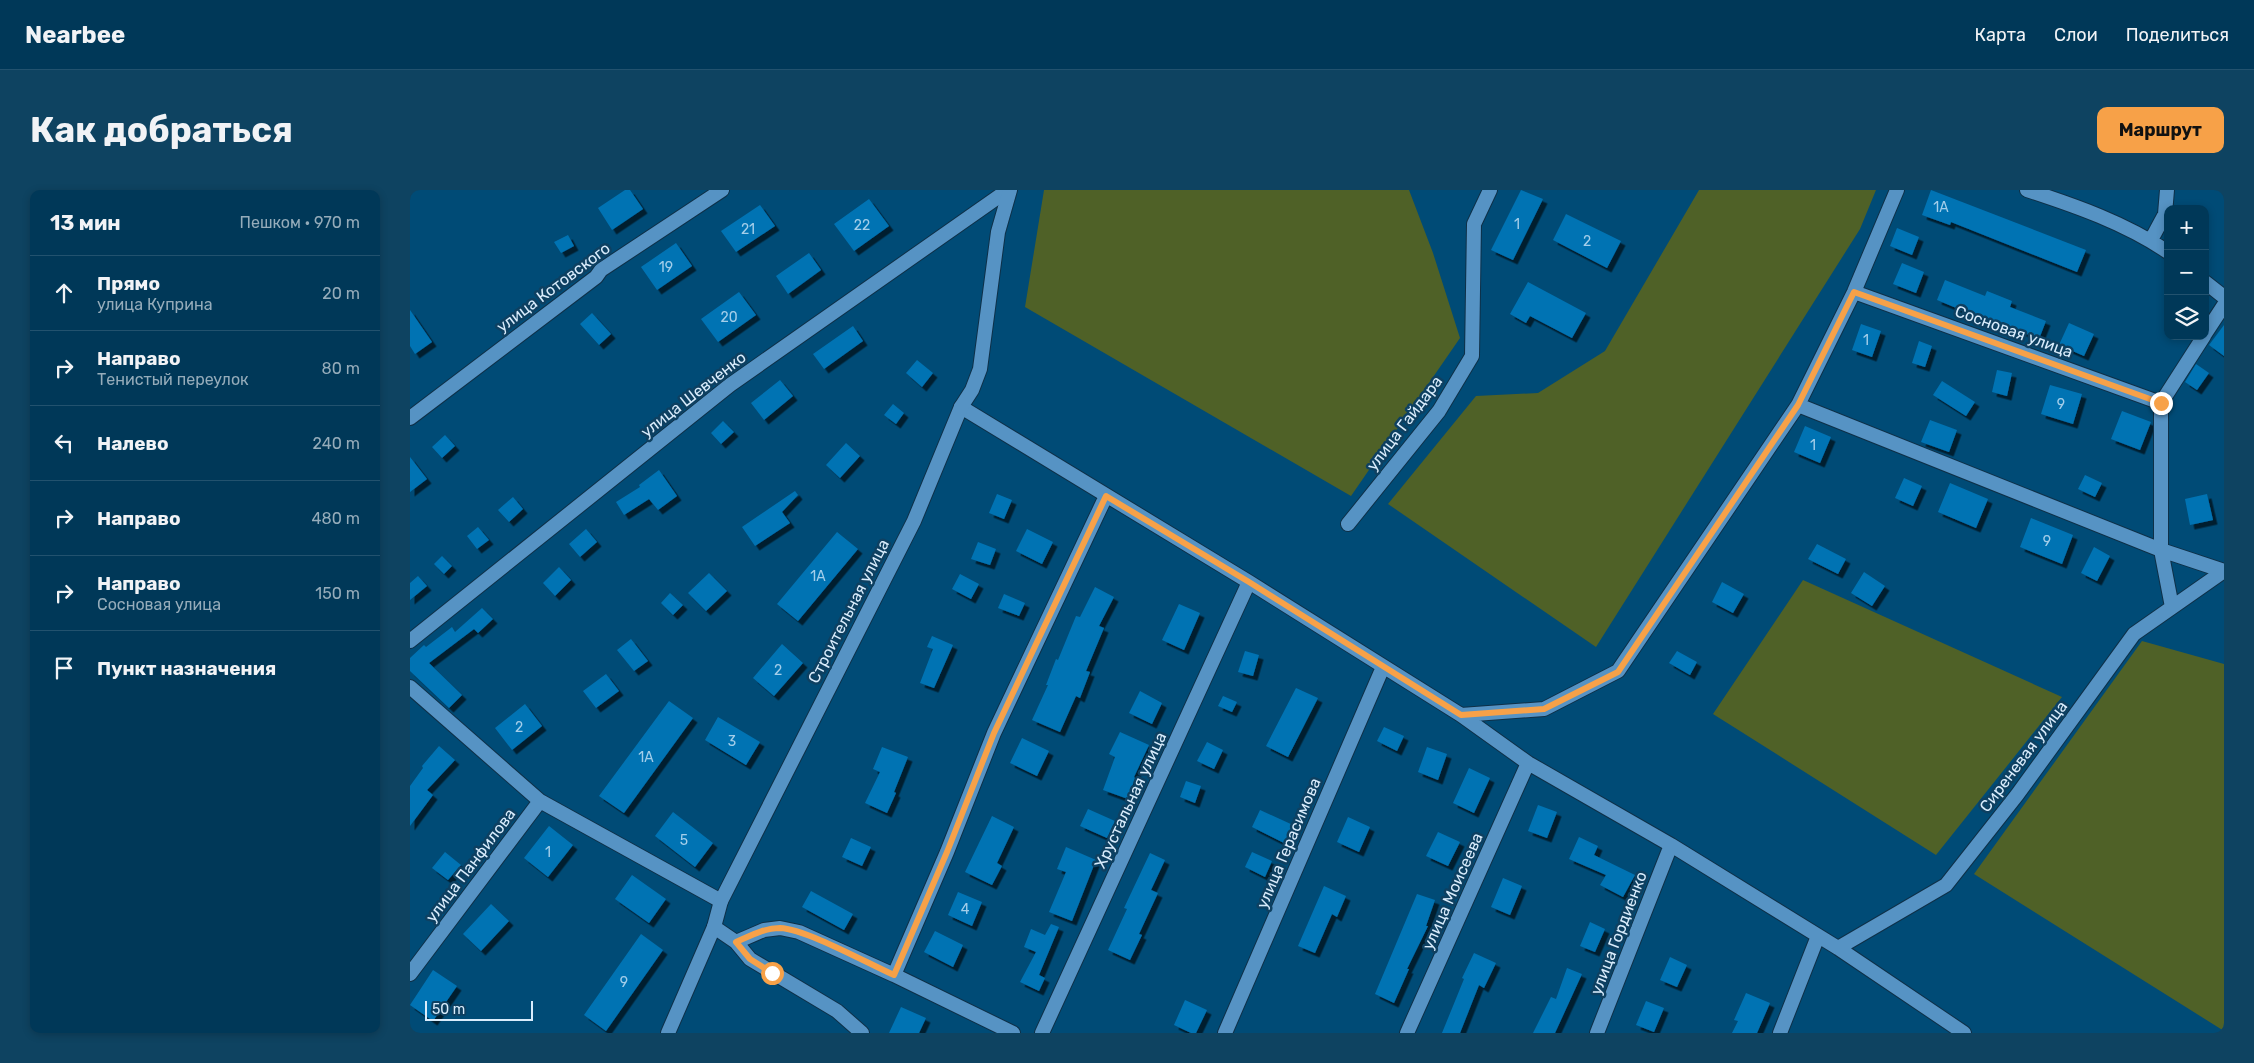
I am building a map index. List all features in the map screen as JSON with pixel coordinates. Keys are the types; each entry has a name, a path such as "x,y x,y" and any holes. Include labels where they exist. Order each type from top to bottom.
{"street":[{"name":"улица Котовского","path":"410,418 596,277 601,270 722,190"},
{"name":"Строительная улица","path":"668,1033 714,926 722,901 914,521 960,407 972,390 980,369 998,232 1009,190"},
{"name":"улица Шевченко","path":"410,641 730,384 1009,190"},
{"name":"улица Гайдара","path":"1348,524 1439,411 1472,356 1474,224 1490,190"},
{"path":"1461,715 1544,709 1618,672 1798,405 1854,292 1897,190"},
{"path":"2027,190 2092,212 2151,240 2165,250"},
{"path":"2151,240 2165,214 2167,190"},
{"path":"2209,285 2224,297"},
{"name":"Сосновая улица","path":"1854,292 2161,403"},
{"path":"2209,329 2224,305"},
{"path":"2172,607 2160,550 2161,403 2202,340"},
{"path":"1798,405 2160,550 2224,571"},
{"path":"960,407 1249,582 1461,715 1528,763 1670,845 1838,948 1964,1033"},
{"path":"894,975 947,852 994,733 1106,496"},
{"name":"Сиреневая улица","path":"1838,948 1946,885 2017,795 2134,634 2224,571"},
{"name":"Хрустальная улица","path":"1042,1033 1249,582"},
{"name":"улица Герасимова","path":"1225,1033 1383,667"},
{"path":"410,687 540,801 722,901"},
{"name":"улица Моисеева","path":"1407,1033 1528,763"},
{"name":"улица Панфилова","path":"410,974 540,801"},
{"name":"улица Гордиенко","path":"1598,1033 1670,845"},
{"path":"714,926 736,942 750,959 837,1011 862,1033"},
{"path":"736,942 764,930 780,928 799,932 894,975 1013,1033"},
{"path":"1780,1033 1818,936"}],"green space":[{"path":"1044,190 1409,190 1433,253 1460,338 1351,496 1025,307"},
{"path":"1699,190 1876,190 1860,229 1596,647 1388,504 1476,396 1538,393 1605,351"},
{"path":"1803,580 2062,697 1936,855 1713,714"},
{"path":"2142,641 2224,664 2224,1031 1974,874"}],"building":[{"path":"625,190 630,190 643,209 612,230 598,208"},
{"path":"1521,190 1543,199 1513,260 1491,250"},
{"path":"1931,190 2086,250 2077,272 1951,222 1950,225 1922,215"},
{"path":"869,199 889,226 854,251 834,224"},
{"path":"760,205 775,226 736,252 721,231"},
{"path":"1566,214 1621,241 1607,268 1553,240"},
{"path":"1897,228 1919,237 1912,255 1890,246"},
{"path":"568,235 574,246 561,253 554,242"},
{"path":"676,243 692,266 657,290 641,267"},
{"path":"809,253 821,270 788,294 776,276"},
{"path":"1902,263 1924,272 1916,293 1893,284"},
{"path":"1945,280 1985,296 1987,291 2012,301 2010,307 2046,321 2039,339 2003,324 2002,327 1937,300"},
{"path":"1528,282 1586,313 1572,338 1530,316 1526,323 1510,314"},
{"path":"739,292 756,315 718,342 701,319"},
{"path":"410,310 432,342 415,354 410,346"},
{"path":"592,313 611,334 599,345 580,324"},
{"path":"2069,323 2094,334 2084,356 2059,345"},
{"path":"1861,324 1881,331 1872,357 1852,350"},
{"path":"2224,325 2224,356 2209,345"},
{"path":"853,326 863,341 824,369 813,354"},
{"path":"1919,341 1932,346 1925,367 1912,363"},
{"path":"917,360 933,373 922,387 906,373"},
{"path":"2196,364 2209,373 2197,390 2185,382"},
{"path":"1997,370 2012,373 2007,396 1992,392"},
{"path":"780,380 793,396 764,420 751,403"},
{"path":"1942,381 1975,402 1966,416 1933,395"},
{"path":"2050,385 2082,394 2073,424 2041,414"},
{"path":"893,404 904,413 896,424 884,415"},
{"path":"2122,411 2151,422 2140,450 2111,439"},
{"path":"1930,420 1957,430 1949,452 1921,442"},
{"path":"723,421 734,432 721,444 711,433"},
{"path":"1805,426 1831,437 1820,463 1794,452"},
{"path":"445,435 455,446 442,458 432,447"},
{"path":"846,443 860,456 840,478 826,465"},
{"path":"410,457 427,479 410,492"},
{"path":"659,470 677,496 658,510 649,499 624,515 616,502 640,487 639,485"},
{"path":"2085,475 2102,483 2095,497 2078,489"},
{"path":"1904,478 1922,486 1913,506 1895,498"},
{"path":"1950,483 1988,499 1976,528 1938,512"},
{"path":"795,491 798,495 782,512 790,523 755,546 742,527"},
{"path":"997,494 1012,500 1004,519 989,513"},
{"path":"2207,494 2213,520 2190,525 2185,499"},
{"path":"513,497 523,509 509,522 498,510"},
{"path":"2031,518 2073,535 2062,564 2020,547"},
{"path":"478,527 489,540 477,549 467,536"},
{"path":"586,529 597,542 580,557 569,544"},
{"path":"1027,529 1053,542 1042,564 1016,551"},
{"path":"837,532 858,549 798,621 777,604"},
{"path":"978,542 996,549 990,565 971,559"},
{"path":"1817,544 1846,559 1838,574 1808,559"},
{"path":"2094,547 2110,556 2097,581 2081,573"},
{"path":"442,556 452,566 444,574 434,564"},
{"path":"559,567 571,580 555,596 543,583"},
{"path":"1864,572 1885,586 1872,606 1851,593"},
{"path":"709,573 727,591 706,611 688,593"},
{"path":"960,574 979,584 971,599 952,589"},
{"path":"418,576 427,586 410,600 410,583"},
{"path":"1722,582 1744,594 1733,613 1712,602"},
{"path":"1095,587 1114,597 1099,626 1104,628 1086,671 1090,672 1080,698 1076,696 1060,732 1032,720 1048,685 1046,685 1056,659 1058,660 1076,616 1080,617"},
{"path":"670,593 683,605 673,615 661,603"},
{"path":"1004,594 1025,603 1019,616 998,608"},
{"path":"1179,604 1200,613 1184,650 1162,640"},
{"path":"482,608 493,619 478,633 474,629 429,663 462,695 449,708 410,671 410,658 424,645 426,647 452,627 455,632"},
{"path":"932,636 953,645 934,688 920,683 933,649 927,647"},
{"path":"631,639 648,661 634,671 617,650"},
{"path":"782,644 803,663 774,696 753,678"},
{"path":"1245,651 1259,655 1253,676 1238,672"},
{"path":"1677,651 1697,662 1690,675 1669,663"},
{"path":"606,674 619,691 596,708 583,691"},
{"path":"1296,688 1318,698 1288,757 1266,746"},
{"path":"1140,691 1162,703 1152,724 1129,713"},
{"path":"1223,696 1237,702 1232,712 1218,706"},
{"path":"669,701 693,718 624,813 599,796"},
{"path":"525,704 542,726 512,750 495,728"},
{"path":"718,717 760,742 746,765 705,740"},
{"path":"1384,727 1404,736 1397,751 1377,741"},
{"path":"1120,732 1149,745 1134,777 1128,799 1103,790 1115,757 1109,754"},
{"path":"1022,738 1049,751 1037,776 1010,763"},
{"path":"1207,742 1223,750 1214,769 1197,761"},
{"path":"439,746 455,760 427,790 433,795 410,826 410,786 423,768 422,766"},
{"path":"882,747 908,757 887,813 865,803 880,772 873,769"},
{"path":"1427,747 1447,754 1438,780 1418,772"},
{"path":"1469,768 1490,778 1474,813 1453,803"},
{"path":"1186,781 1201,786 1195,803 1180,797"},
{"path":"1538,805 1557,812 1547,838 1528,831"},
{"path":"1088,809 1115,821 1107,838 1080,826"},
{"path":"1260,810 1293,825 1284,843 1252,827"},
{"path":"673,812 713,843 695,867 655,836"},
{"path":"992,816 1014,827 997,863 1002,866 992,885 965,872"},
{"path":"1348,817 1370,827 1359,852 1337,842"},
{"path":"549,826 573,845 548,877 524,858"},
{"path":"1438,832 1460,842 1448,866 1426,856"},
{"path":"1579,837 1598,846 1594,855 1635,875 1623,897 1600,885 1606,875 1569,859"},
{"path":"851,838 871,847 862,866 842,857"},
{"path":"1066,847 1096,860 1072,921 1049,912 1066,872 1057,869"},
{"path":"445,852 461,865 448,880 432,868"},
{"path":"1252,852 1272,861 1265,877 1245,867"},
{"path":"1150,853 1165,860 1151,890 1158,893 1139,934 1142,935 1130,960 1108,950 1127,909 1124,908"},
{"path":"632,875 666,899 649,923 615,899"},
{"path":"1503,878 1522,886 1510,915 1491,907"},
{"path":"1324,886 1346,896 1337,917 1332,914 1315,953 1298,946"},
{"path":"811,891 853,914 844,930 802,907"},
{"path":"958,892 982,902 972,926 948,915"},
{"path":"1417,894 1435,900 1426,926 1428,926 1407,969 1409,969 1394,1003 1375,994"},
{"path":"491,904 509,921 481,951 463,934"},
{"path":"1590,922 1605,929 1595,952 1580,946"},
{"path":"1051,924 1059,927 1039,975 1045,978 1039,991 1020,982 1036,952 1024,947 1031,929 1045,935"},
{"path":"935,931 963,945 953,967 924,952"},
{"path":"641,934 663,950 606,1031 584,1015"},
{"path":"1474,953 1496,963 1484,988 1479,985 1460,1033 1442,1033 1464,979 1462,978"},
{"path":"1670,957 1687,965 1677,987 1660,980"},
{"path":"1567,968 1582,974 1555,1033 1533,1033 1551,997 1556,999"},
{"path":"433,970 457,986 433,1021 410,1005"},
{"path":"1746,993 1770,1003 1757,1033 1732,1033 1738,1021 1734,1020"},
{"path":"1185,1000 1207,1010 1196,1033 1191,1033 1174,1025"},
{"path":"1646,1001 1664,1008 1654,1032 1636,1025"},
{"path":"901,1007 926,1018 919,1033 889,1033"}],"route":[{"path":"772,973 750,959 736,942 764,930 780,928 799,932 894,975 947,852 994,733 1106,496 1249,582 1461,715 1544,709 1618,672 1798,405 1854,292 2161,403"}]}
